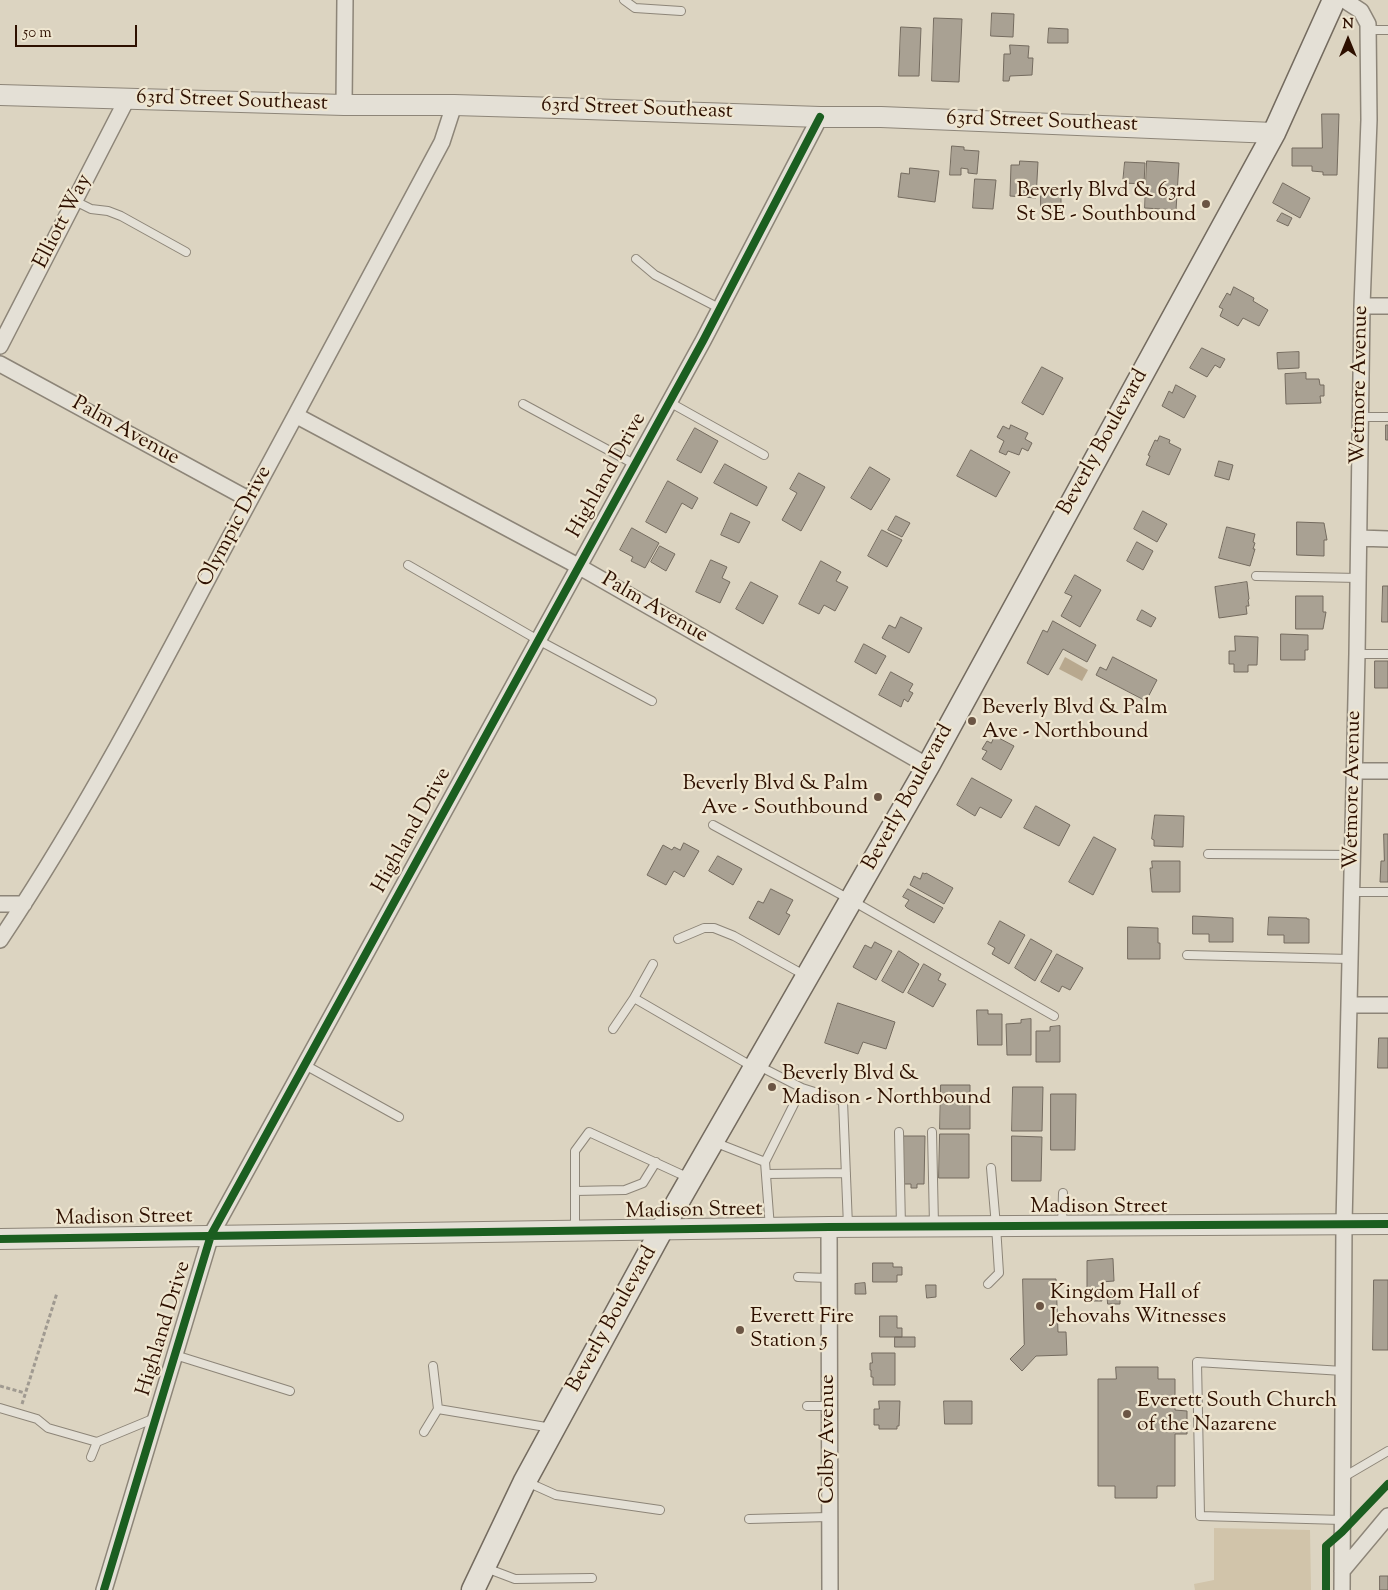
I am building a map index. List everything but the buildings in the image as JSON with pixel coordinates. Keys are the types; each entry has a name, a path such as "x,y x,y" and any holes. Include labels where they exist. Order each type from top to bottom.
{"main road":[{"name":"Beverly Boulevard","path":"473,1590 525,1482 662,1231 928,766 1274,133 1334,0"}],"street":[{"path":"344,105 345,0"},
{"name":"Wetmore Avenue","path":"1342,1590 1344,1224 1355,771 1362,306 1369,120 1368,24 1361,11 1344,0"},
{"name":"63rd Street Southeast","path":"0,95 344,105 454,105 971,120 1274,133"},
{"name":"Elliott Way","path":"0,346 127,99"},
{"name":"Olympic Drive","path":"0,940 24,904 113,756 297,416 442,142 454,105"},
{"name":"Highland Drive","path":"104,1590 211,1235 669,402 820,117"},
{"path":"1362,306 1388,306"},
{"name":"Palm Avenue","path":"0,364 250,500"},
{"name":"Palm Avenue","path":"297,416 578,566 928,766"},
{"path":"1359,538 1388,539"},
{"path":"1355,771 1388,771"},
{"path":"0,904 24,904"},
{"path":"1350,1005 1388,1005"},
{"name":"Madison Street","path":"0,1239 839,1227 1388,1224"},
{"name":"Colby Avenue","path":"830,1590 829,1278 839,1227"},
{"path":"1342,1571 1388,1516"}],"lane":[{"path":"624,0 635,8 681,11"},
{"path":"1368,30 1388,30"},
{"path":"75,201 91,209 108,211 121,216 186,252"},
{"path":"636,259 655,275 719,308"},
{"path":"669,402 764,455"},
{"path":"523,404 634,464"},
{"path":"1361,417 1388,417"},
{"path":"408,566 538,640 652,701"},
{"path":"1256,576 1358,578"},
{"path":"1357,654 1388,654"},
{"path":"713,825 851,900 1054,1016"},
{"path":"1208,854 1353,855"},
{"path":"1352,892 1388,892"},
{"path":"678,939 704,928 714,928 734,936 807,976"},
{"path":"1187,955 1350,959"},
{"path":"613,1029 634,998 653,964"},
{"path":"634,998 756,1066 802,1088 843,1101 846,1173 839,1227"},
{"path":"305,1065 399,1117"},
{"path":"770,1228 765,1162 802,1088"},
{"path":"575,1232 574,1151 589,1132 691,1179"},
{"path":"899,1132 901,1227"},
{"path":"932,1132 934,1227"},
{"path":"713,1142 765,1162"},
{"path":"575,1191 626,1190 644,1183 656,1162"},
{"path":"988,1284 998,1274 991,1168"},
{"path":"766,1174 846,1173"},
{"path":"1062,1193 1062,1226"},
{"path":"798,1277 829,1278"},
{"path":"175,1355 290,1391"},
{"path":"1342,1520 1200,1516 1197,1362 1343,1372"},
{"path":"424,1432 438,1409 433,1366"},
{"path":"807,1406 829,1406"},
{"path":"0,1408 37,1419 48,1428 97,1442 156,1417"},
{"path":"438,1409 554,1428"},
{"path":"90,1457 97,1442"},
{"path":"1342,1478 1388,1451"},
{"path":"525,1482 556,1495 660,1510"},
{"path":"749,1519 829,1518"},
{"path":"484,1567 515,1579 592,1578"}],"path":[{"path":"19,1414 57,1293"},
{"path":"0,1386 25,1393"}],"shaded area":[{"path":"1065,657 1088,670 1082,681 1059,669"},
{"path":"1214,1528 1310,1530 1311,1590 1195,1590 1194,1584 1214,1580"}],"cycle path":[{"path":"104,1590 211,1235 703,341 820,117"},
{"path":"0,1239 829,1227 1388,1224"},
{"path":"1326,1590 1326,1546 1388,1484"}],"place":[{"name":"Beverly Blvd & 63rd St SE - Southbound","path":"1206,204"},
{"name":"Beverly Blvd & Palm Ave - Northbound","path":"972,721"},
{"name":"Beverly Blvd & Palm Ave - Southbound","path":"878,797"},
{"name":"Beverly Blvd & Madison - Northbound","path":"772,1087"},
{"name":"Kingdom Hall of Jehovahs Witnesses","path":"1040,1306"},
{"name":"Everett Fire Station 5","path":"740,1330"},
{"name":"Everett South Church of the Nazarene","path":"1127,1414"}]}
